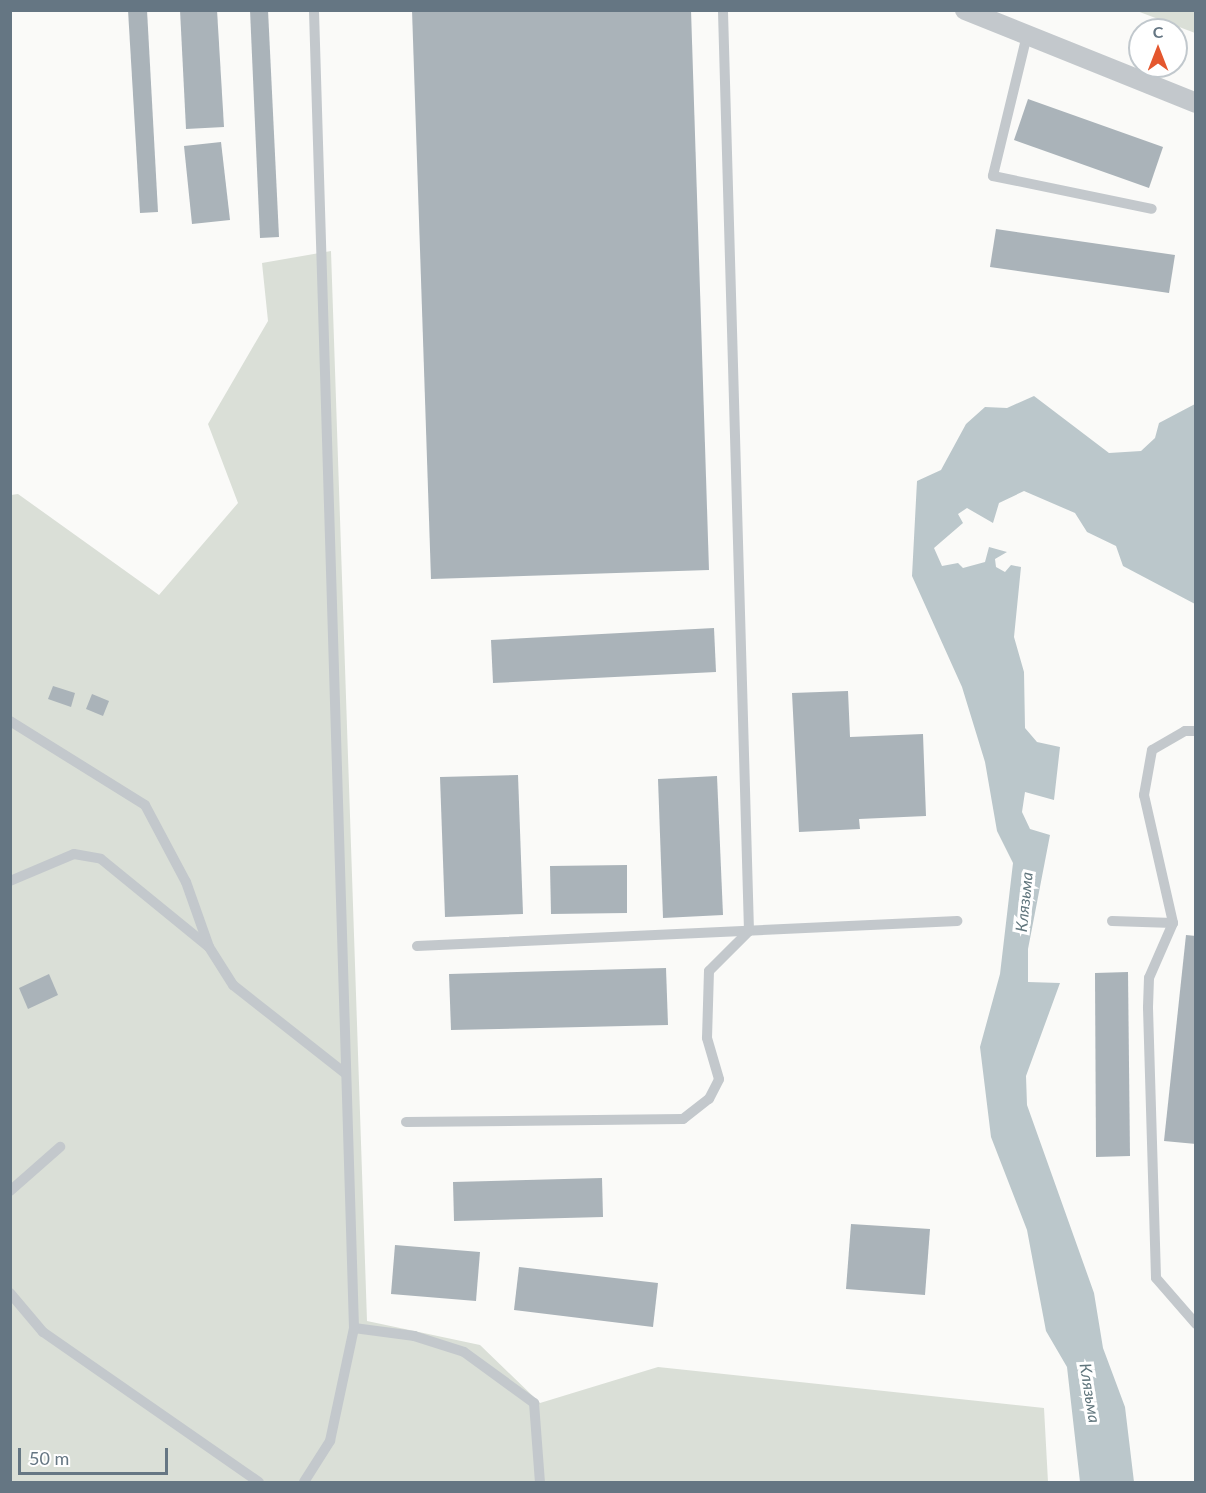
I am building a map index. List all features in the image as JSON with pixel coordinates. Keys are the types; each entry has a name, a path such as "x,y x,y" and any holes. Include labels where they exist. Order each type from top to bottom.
{"street":[{"path":"965,10 1196,103"}],"lane":[{"path":"304,1482 330,1441 354,1328 314,10"},
{"path":"406,1122 683,1119 709,1100 719,1079 707,1038 709,971 748,931 723,10"},
{"path":"1027,35 993,176 1152,209"},
{"path":"10,722 145,805 186,882 209,947 233,985 345,1073"},
{"path":"1196,731 1185,731 1152,750 1144,795 1173,923 1149,978 1156,1278 1196,1324"},
{"path":"10,881 74,854 101,859 209,947"},
{"path":"417,946 957,921"},
{"path":"1112,921 1173,923"},
{"path":"10,1191 60,1147"},
{"path":"10,1293 43,1332 259,1482"},
{"path":"354,1328 414,1336 464,1352 534,1403 540,1482"}],"shaded area":[{"path":"1137,11 1195,11 1195,33 1188,30 1188,18 1155,18"},
{"path":"331,251 367,1321 480,1345 540,1403 658,1367 1044,1408 1048,1482 11,1482 11,495 18,494 159,595 238,503 208,424 268,321 262,263"}],"water":[{"name":"Клязьма","path":"1034,396 1109,453 1141,451 1155,438 1159,423 1195,404 1195,604 1123,566 1116,546 1087,532 1075,513 1024,491 999,503 993,523 967,508 958,514 963,523 934,548 942,566 958,563 963,568 985,562 989,547 1007,552 995,559 996,567 1005,572 1011,565 1021,567 1014,637 1024,672 1025,728 1037,742 1060,747 1054,800 1025,792 1022,812 1030,829 1050,835 1028,949 1028,982 1060,983 1026,1076 1027,1105 1094,1293 1103,1348 1125,1407 1134,1482 1080,1482 1067,1367 1046,1331 1027,1230 991,1137 980,1047 1000,974 1013,863 997,831 985,762 962,687 912,576 917,481 941,470 966,424 985,407 1007,408"}],"building":[{"path":"128,10 147,10 158,212 140,213"},
{"path":"180,10 217,10 224,127 186,129"},
{"path":"250,10 268,10 279,237 260,238"},
{"path":"412,10 691,10 709,570 431,579"},
{"path":"1028,99 1163,147 1149,188 1014,140"},
{"path":"221,142 230,220 192,224 184,146"},
{"path":"996,229 1175,255 1169,293 990,267"},
{"path":"714,628 716,672 493,683 491,640"},
{"path":"53,686 75,693 71,707 48,699"},
{"path":"848,691 850,737 923,734 926,816 859,819 860,829 799,832 792,693"},
{"path":"92,694 109,701 103,716 86,709"},
{"path":"518,775 523,914 445,917 440,777"},
{"path":"717,776 723,915 663,918 658,779"},
{"path":"627,865 627,913 551,914 550,866"},
{"path":"1186,935 1196,936 1196,1144 1164,1141"},
{"path":"666,968 668,1025 451,1030 449,974"},
{"path":"1128,972 1130,1156 1096,1157 1095,973"},
{"path":"49,974 58,995 28,1009 19,988"},
{"path":"602,1178 603,1217 454,1221 453,1182"},
{"path":"851,1224 930,1229 925,1295 846,1289"},
{"path":"395,1245 480,1252 476,1301 391,1294"},
{"path":"519,1267 658,1283 653,1327 514,1310"}]}
